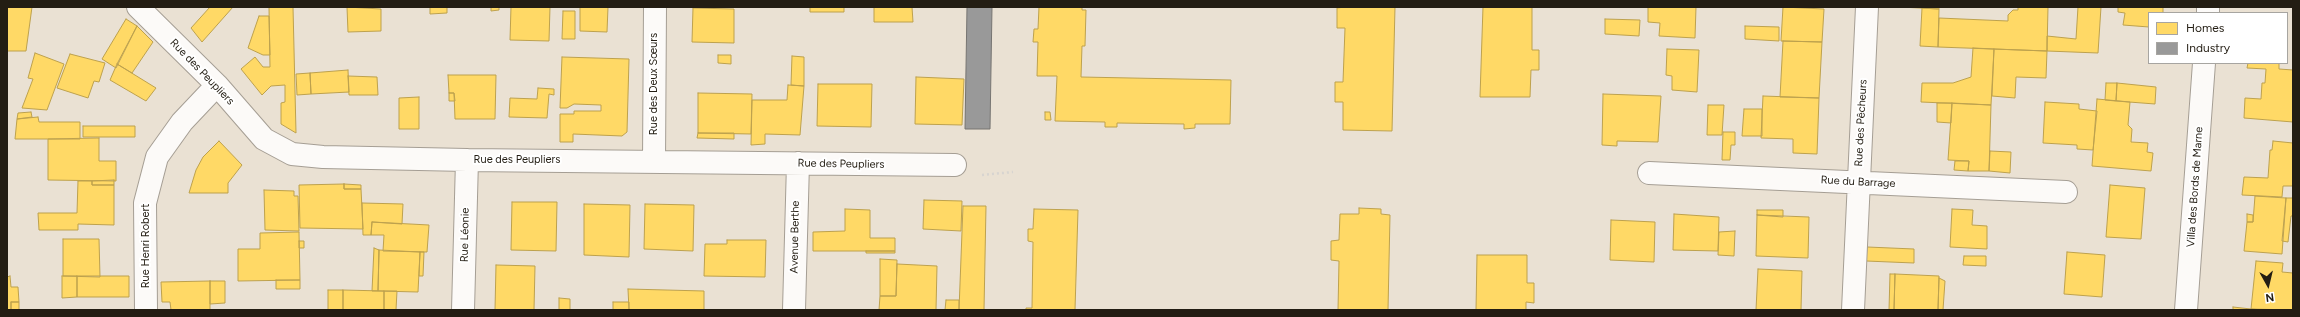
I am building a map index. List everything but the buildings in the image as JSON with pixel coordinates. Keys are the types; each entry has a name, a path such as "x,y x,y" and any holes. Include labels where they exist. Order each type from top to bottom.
{"street":[{"name":"Rue des Peupliers","path":"138,7 217,85 264,139 292,154 323,157 467,160 798,163 965,170"},
{"name":"Rue des Deux Sœurs","path":"654,7 654,162"},
{"name":"Rue des Pêcheurs","path":"1853,310 1867,7"},
{"name":"Villa des Bords de Marne","path":"2186,310 2204,64"},
{"name":"Rue Henri Robert","path":"146,310 145,204 156,157 182,122 217,85"},
{"name":"Rue Léonie","path":"463,310 467,160"},
{"name":"Avenue Berthe","path":"794,310 798,163"},
{"name":"Rue du Barrage","path":"1649,173 2066,192"}],"path":[{"path":"965,170 1013,172"}]}
